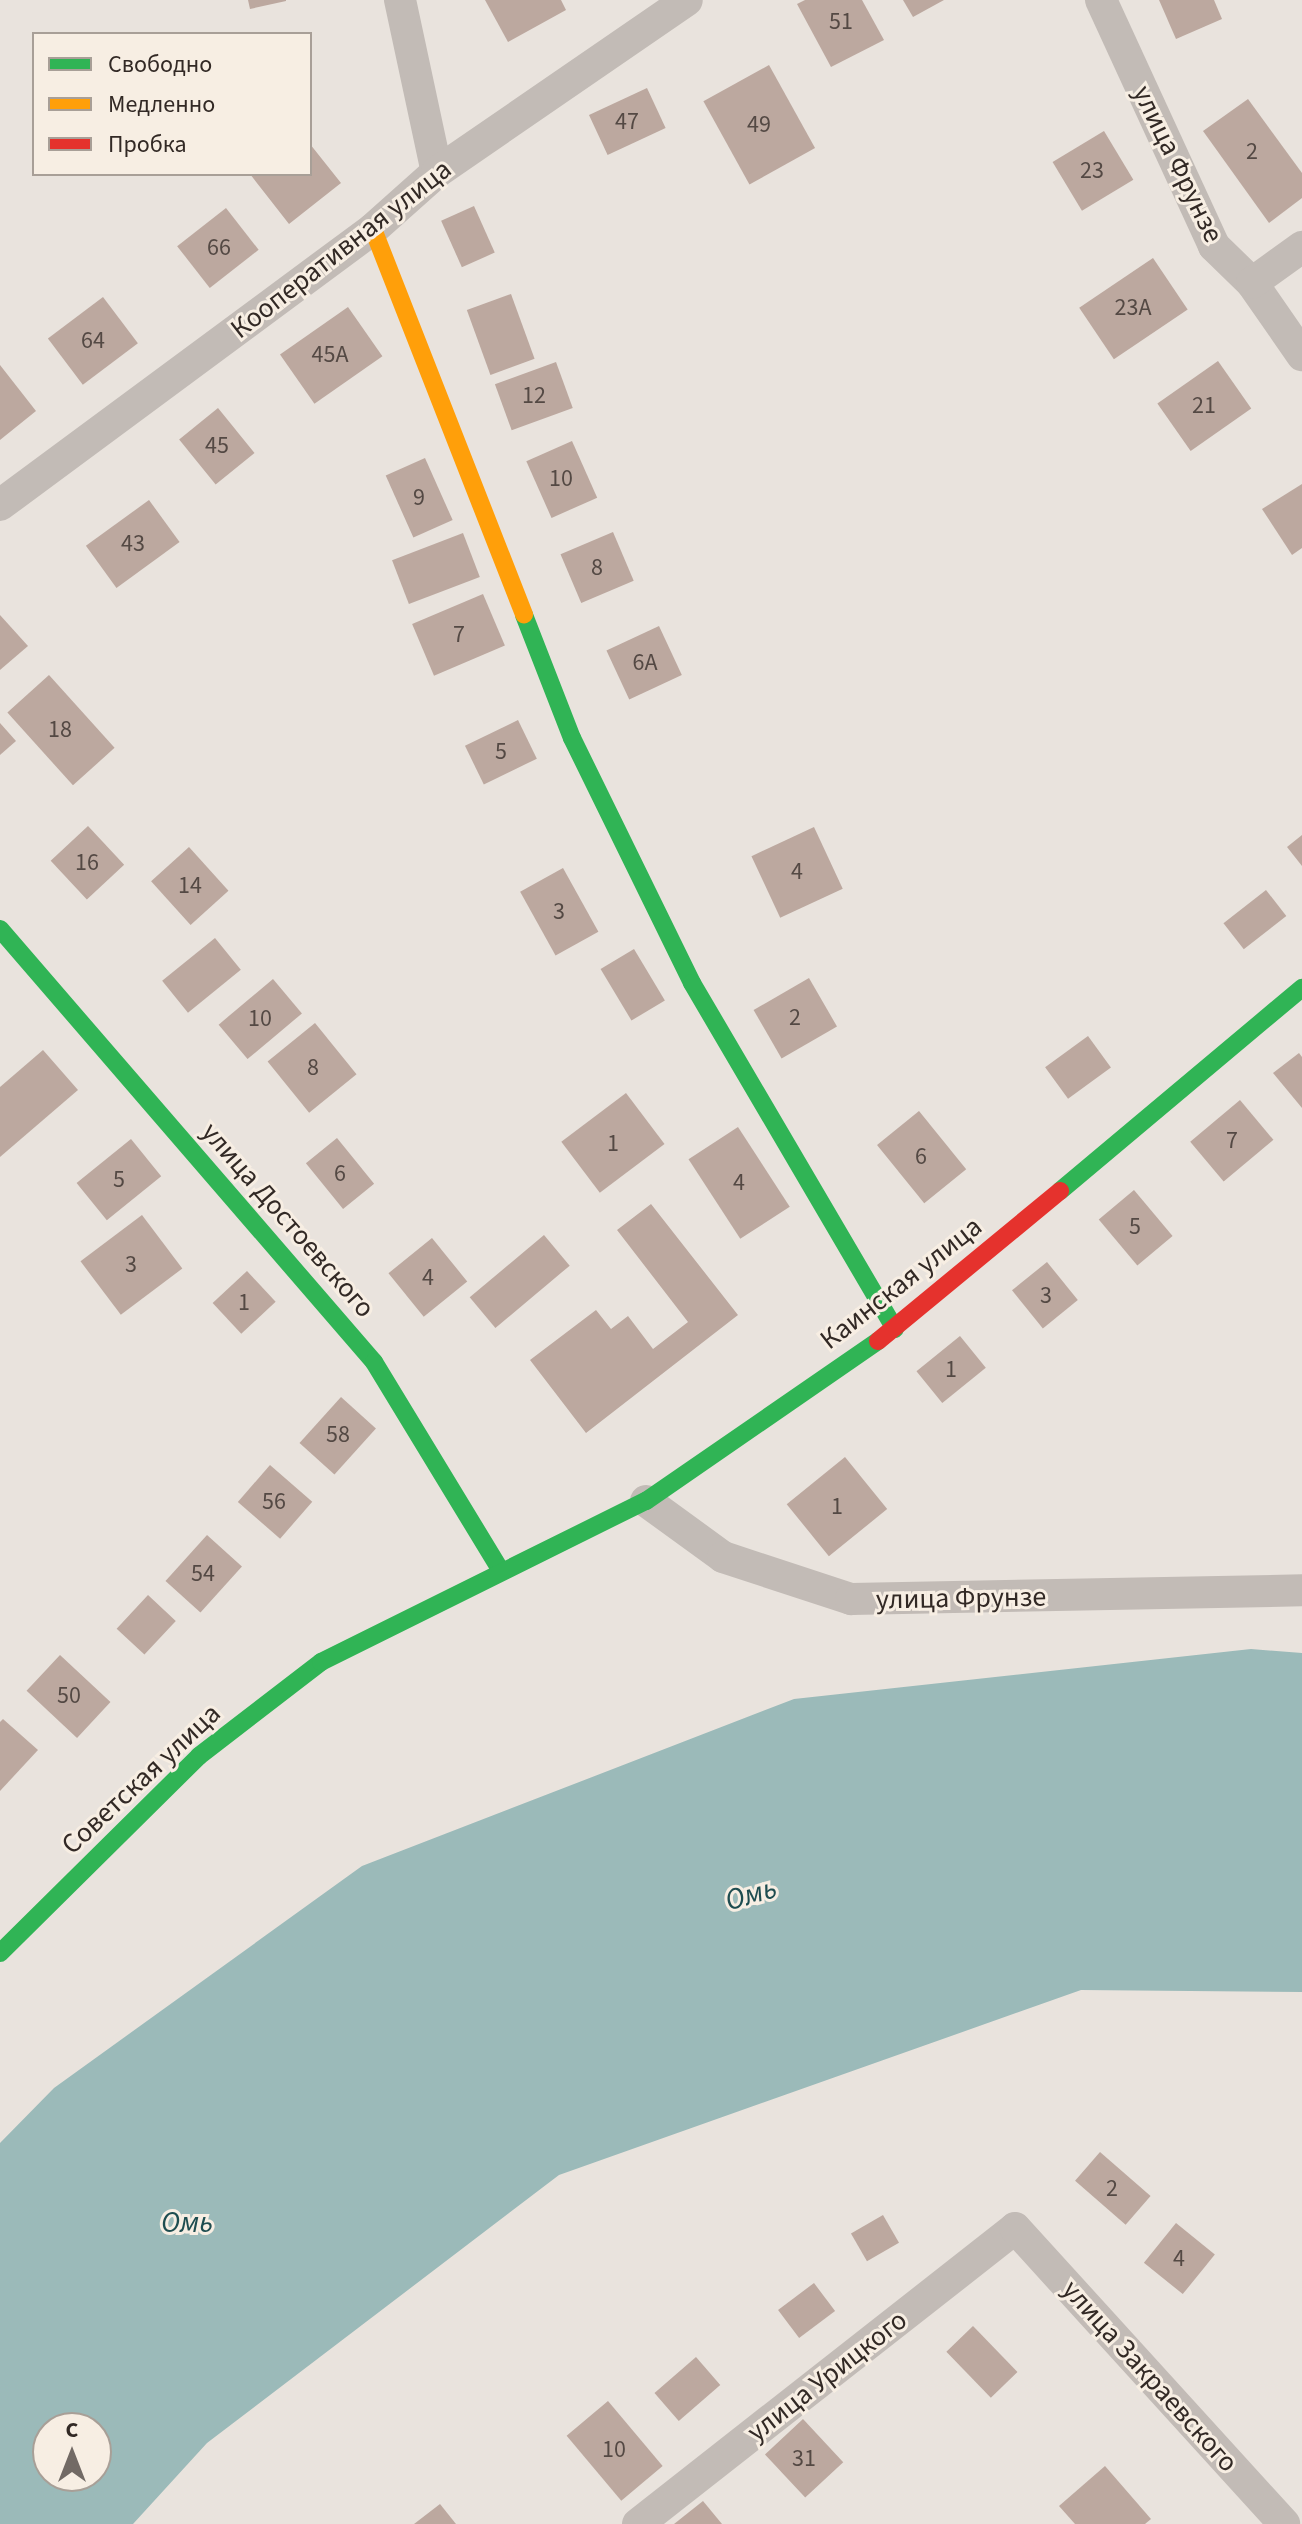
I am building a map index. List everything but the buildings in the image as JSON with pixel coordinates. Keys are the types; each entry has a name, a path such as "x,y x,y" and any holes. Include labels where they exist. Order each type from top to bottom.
{"main road":[{"path":"373,229 572,738 692,983 895,1329"},
{"name":"улица Достоевского","path":"0,929 374,1362 501,1571"},
{"name":"Каинская улица","path":"501,1571 646,1501 895,1329 1302,988"},
{"name":"Советская улица","path":"0,1953 199,1756 321,1662 501,1571"}],"street":[{"path":"400,0 437,172"},
{"name":"Кооперативная улица","path":"0,505 373,229 437,172 687,0"},
{"name":"улица Фрунзе","path":"1101,0 1214,246 1252,283 1302,355"},
{"path":"1252,283 1302,247"},
{"name":"улица Фрунзе","path":"646,1501 723,1557 851,1599 1302,1590"},
{"name":"улица Урицкого","path":"638,2524 1015,2228"},
{"name":"улица Закраевского","path":"1015,2228 1284,2524"}],"water":[{"name":"Омь","path":"1251,1649 1302,1653 1302,1992 1081,1990 559,2175 207,2443 133,2524 0,2524 0,2143 54,2088 362,1866 794,1699"}],"traffic: fast":[{"path":"524,615 572,738 692,983 895,1329"},
{"path":"0,929 374,1362 501,1571"},
{"path":"1060,1191 1302,988"},
{"path":"0,1953 199,1756 321,1662 646,1501 878,1341"}],"traffic: slow":[{"path":"373,229 524,615"}],"traffic: jam":[{"path":"878,1341 1060,1191"}]}
